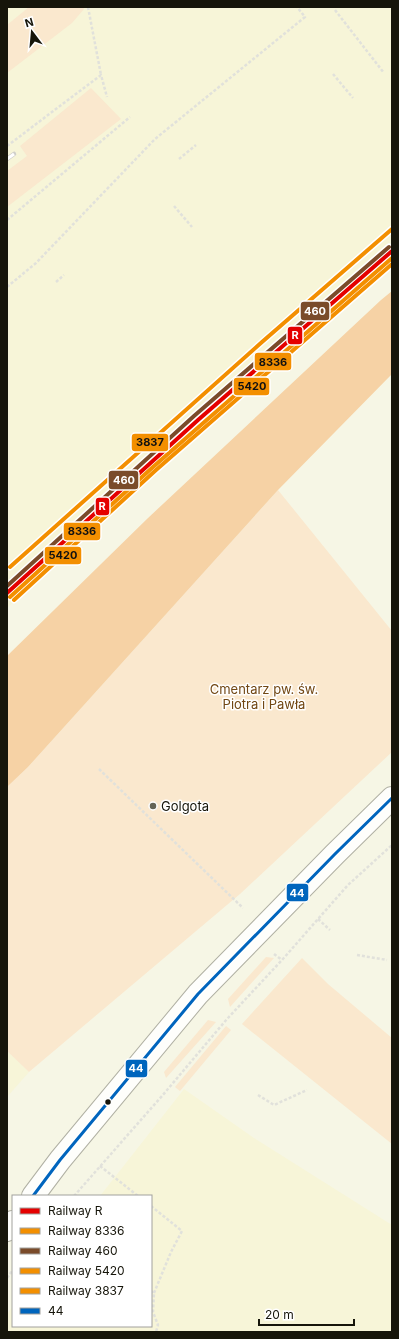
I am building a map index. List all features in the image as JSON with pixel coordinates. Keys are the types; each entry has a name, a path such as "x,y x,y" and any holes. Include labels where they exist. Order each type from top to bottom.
{"main road":[{"path":"33,1195 198,994 334,854 392,798"}],"path":[{"path":"88,7 101,75 107,97"},
{"path":"7,287 36,263 155,139 305,17 297,7"},
{"path":"335,10 384,74"},
{"path":"333,74 354,98"},
{"path":"7,146 101,75"},
{"path":"7,220 130,117"},
{"path":"179,159 196,145"},
{"path":"174,206 192,227"},
{"path":"56,282 64,275"},
{"path":"99,769 244,908"},
{"path":"75,1195 162,1096 226,1019 318,920 348,885 392,845"},
{"path":"318,920 330,930"},
{"path":"357,955 386,960"},
{"path":"258,1095 274,1105 307,1090"},
{"path":"100,1166 137,1195"},
{"path":"152,1207 182,1231 171,1252 154,1293 153,1312 158,1325 156,1332"}],"shaded area":[{"path":"7,7 392,7 392,267 56,561 7,608"},
{"path":"392,291 392,374 278,490 28,767 7,787 7,656 148,518"},
{"path":"7,1051 29,1072 7,1097"},
{"path":"184,1089 254,1138 392,1225 392,1332 7,1332 7,1314 12,1307 12,1327 152,1327 152,1195 101,1195"}],"green space":[{"path":"29,7 83,7 84,9 72,23 7,73 7,25"},
{"path":"91,88 121,119 7,207 7,171 27,156 20,146"},
{"name":"Cmentarz pw. św. Piotra i Pawła","path":"278,490 392,631 392,752 240,894 29,1072 7,1051 7,787 28,767"},
{"path":"266,957 274,958 230,1007 228,999"},
{"path":"302,958 328,984 392,1038 392,1144 242,1024"},
{"path":"208,1020 216,1022 166,1078 164,1072"},
{"path":"226,1026 231,1030 180,1091 175,1087"}],"railway":[{"path":"7,159 14,154"}],"rail line":[{"name":"3837","path":"10,567 262,342 392,229"},
{"name":"460","path":"7,586 194,416 389,247"},
{"name":"R","path":"7,593 198,420 392,251"},
{"name":"8336","path":"10,597 153,467 392,258"},
{"name":"5420","path":"14,600 156,470 392,264"}],"transit line":[{"name":"44","path":"34,1195 60,1160 198,994 392,798"}],"place":[{"name":"Golgota","path":"153,806"}]}
